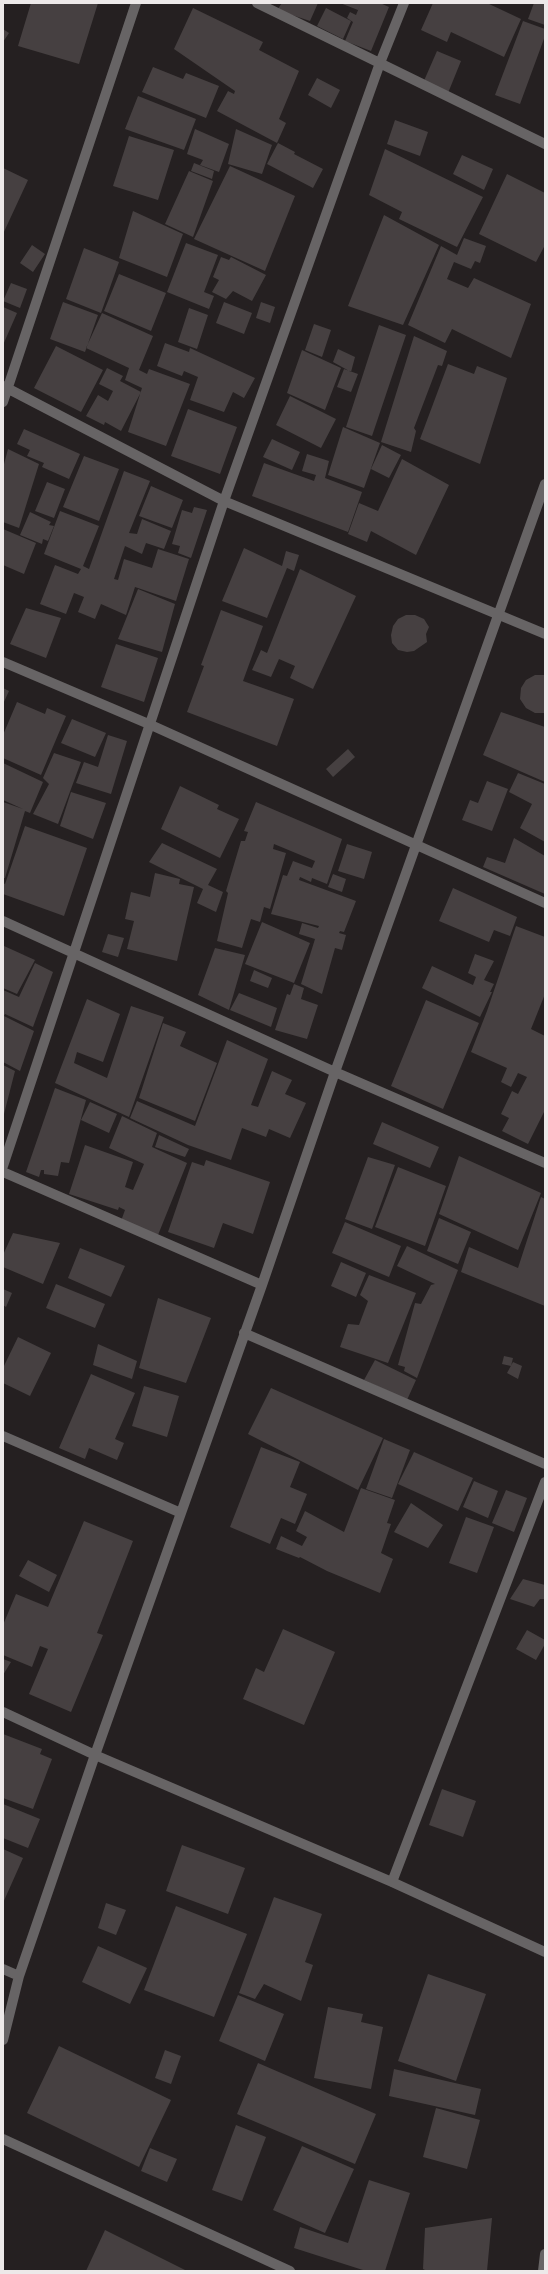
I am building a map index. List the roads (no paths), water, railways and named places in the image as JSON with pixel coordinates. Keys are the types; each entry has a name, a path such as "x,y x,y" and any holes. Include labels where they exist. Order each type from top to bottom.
{"street":[{"path":"3,402 6,387 136,3"},
{"path":"257,3 545,144"},
{"path":"3,1166 73,952 151,725 224,501 380,63 404,3"},
{"path":"6,387 224,501 545,634"},
{"path":"3,2040 19,1976 95,1755 262,1285 334,1072 545,484"},
{"path":"3,662 151,725 545,903"},
{"path":"3,921 334,1072 545,1162"},
{"path":"3,1172 262,1285"},
{"path":"244,1333 545,1464"},
{"path":"3,1436 181,1513"},
{"path":"392,1882 545,1482"},
{"path":"3,1712 95,1755 392,1882 545,1952"},
{"path":"3,1968 19,1976"},
{"path":"3,2139 290,2271"},
{"path":"543,2271 545,2254"}]}
